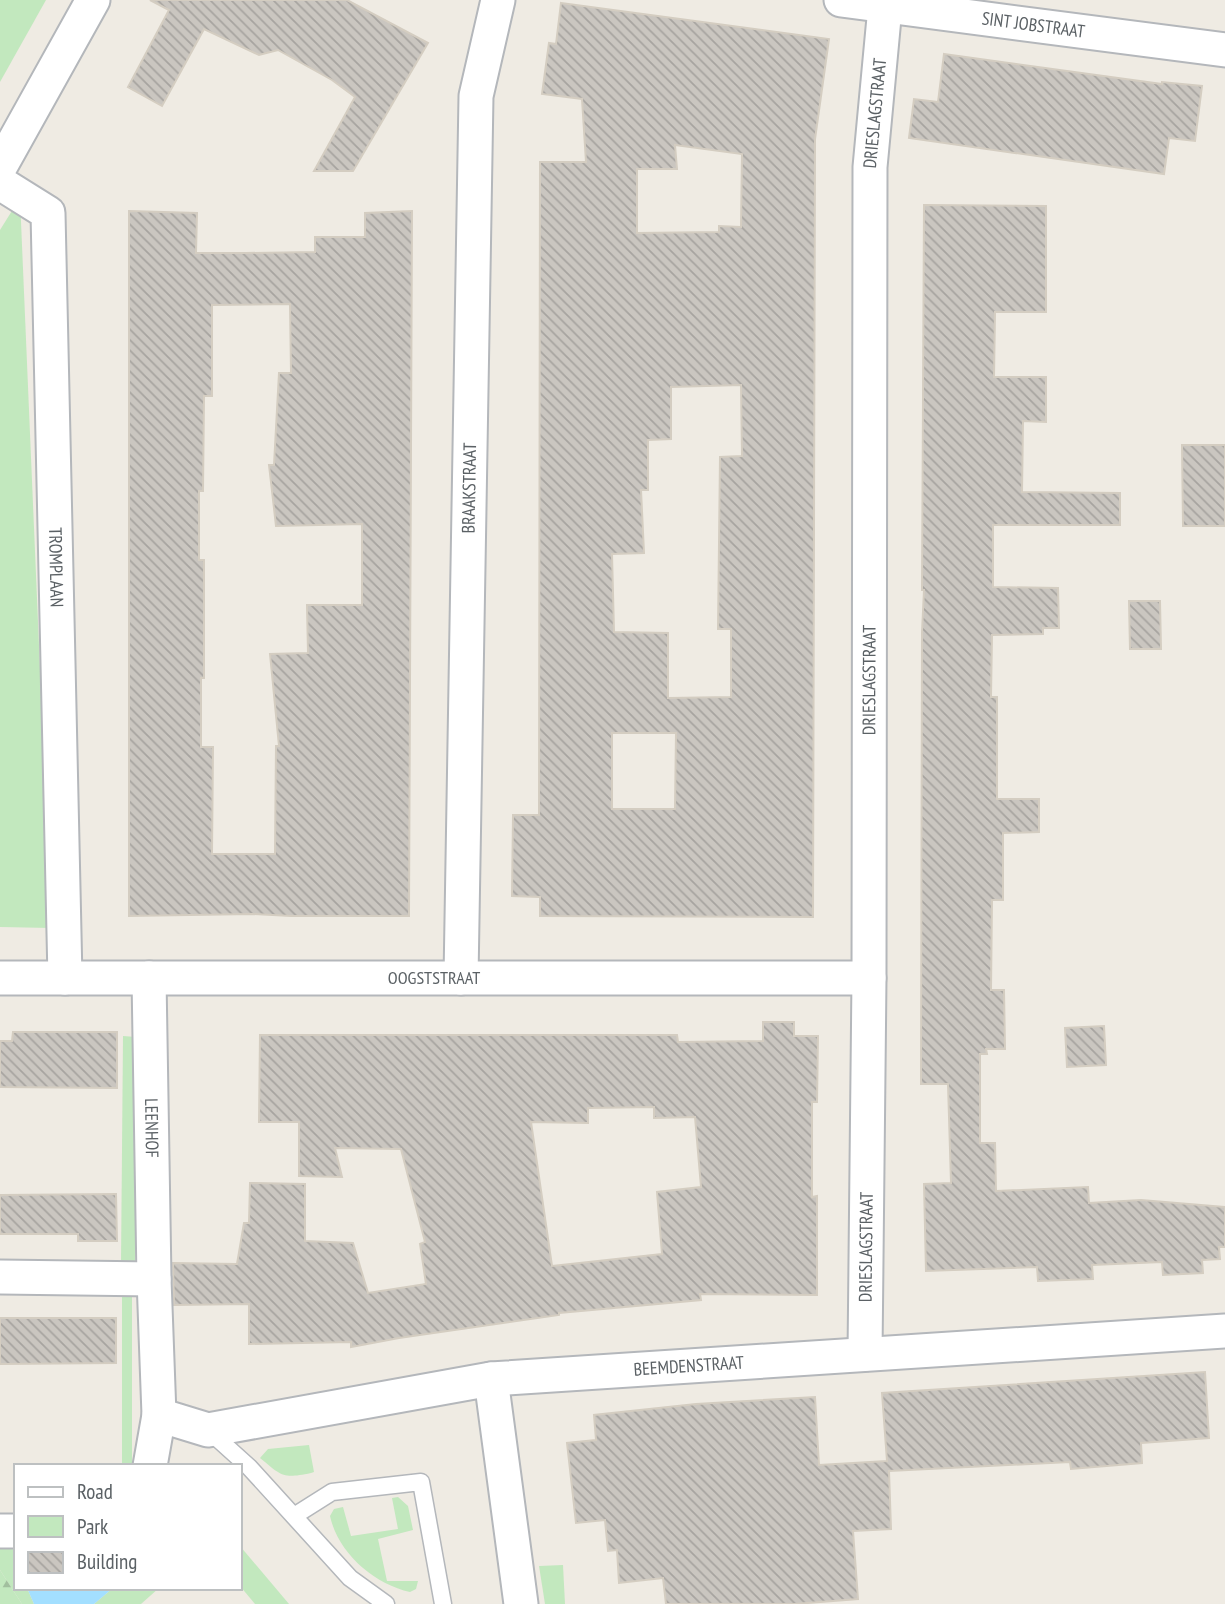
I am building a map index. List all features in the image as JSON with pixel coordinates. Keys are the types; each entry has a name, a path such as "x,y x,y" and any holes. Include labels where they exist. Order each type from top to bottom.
{"street":[{"path":"0,167 10,124 93,0"},
{"name":"BRAAKSTRAAT","path":"461,978 476,96 498,0"},
{"name":"SINT JOBSTRAAT","path":"841,0 1225,50"},
{"name":"DRIESLAGSTRAAT","path":"865,1354 869,978 870,167 885,7"},
{"name":"TROMPLAAN","path":"0,183 48,213 65,978"},
{"name":"OOGSTSTRAAT","path":"0,978 869,978"},
{"name":"LEENHOF","path":"149,978 159,1415 150,1464"},
{"path":"0,1277 154,1279"},
{"name":"BEEMDENSTRAAT","path":"159,1415 208,1430 491,1379 1225,1331"},
{"path":"491,1379 521,1604"}],"lane":[{"path":"208,1430 249,1467 350,1578 386,1604"},
{"path":"294,1516 332,1492 421,1482 443,1604"}],"green space":[{"path":"0,0 46,0 0,82"},
{"path":"20,198 51,928 0,927 0,230"},
{"path":"123,1036 136,1037 135,1263 121,1263"},
{"path":"122,1296 132,1296 132,1464 122,1464"},
{"path":"309,1445 314,1472 311,1473 288,1476 273,1469 260,1458 268,1449"},
{"path":"398,1497 408,1506 413,1530 378,1539 387,1581 418,1581 416,1589 410,1592 383,1582 360,1565 341,1542 330,1516 334,1509 343,1507 351,1536 398,1529 392,1498"},
{"path":"0,1536 10,1537 11,1549 14,1550 14,1590 28,1590 34,1604 22,1604 0,1570"},
{"path":"242,1548 289,1604 255,1604 242,1588"},
{"path":"563,1565 565,1604 545,1604 539,1566"},
{"path":"0,1570 22,1604 0,1604"},
{"path":"111,1590 157,1590 141,1604 94,1604"}],"water":[{"path":"28,1590 111,1590 94,1604 34,1604"}],"building":[{"path":"150,0 347,0 428,43 353,171 314,171 355,97 332,80 278,50 259,55 204,29 162,106 128,87 169,10"},
{"path":"561,3 829,39 815,139 813,917 540,916 540,897 512,896 513,815 539,815 540,162 586,162 582,99 542,94 549,43 556,44","holes":["675,145 742,154 741,227 719,226 719,232 637,233 637,169 677,169","741,385 742,456 720,457 718,629 731,629 731,697 668,698 668,633 614,632 612,554 644,553 641,490 648,490 648,440 671,439 671,387","612,733 676,733 675,809 612,809"]},
{"path":"944,54 1162,84 1202,86 1195,141 1169,138 1164,174 909,138 914,99 938,102"},
{"path":"924,205 1046,206 1046,312 995,312 994,377 1046,377 1046,422 1023,421 1022,492 1120,493 1120,525 993,525 993,587 1058,588 1059,628 1043,628 1043,634 992,635 991,697 997,697 997,799 1039,799 1039,832 1003,833 1003,900 992,900 991,990 1004,990 1005,1049 986,1049 987,1054 980,1054 980,1143 995,1143 996,1191 1088,1187 1089,1203 1141,1200 1225,1207 1225,1247 1219,1247 1220,1259 1202,1260 1203,1273 1163,1275 1162,1262 1092,1265 1093,1279 1038,1281 1037,1267 926,1271 924,1184 951,1183 948,1084 921,1084"},
{"path":"129,211 197,213 196,253 246,253 315,252 315,237 365,237 365,213 412,211 409,916 129,916","holes":["290,304 291,373 279,373 274,465 269,465 276,526 362,524 362,605 307,605 308,653 270,654 279,746 276,746 275,854 212,854 213,747 201,747 204,560 199,560 199,491 203,491 204,396 212,396 212,305"]},
{"path":"1182,445 1225,445 1225,526 1183,526"},
{"path":"1129,601 1160,601 1161,649 1130,649"},
{"path":"763,1022 794,1022 794,1036 818,1036 817,1102 812,1102 812,1197 817,1196 817,1295 700,1294 701,1300 559,1313 351,1347 351,1342 249,1344 249,1304 174,1305 173,1263 237,1264 244,1223 249,1223 250,1183 305,1184 305,1241 353,1243 368,1293 426,1284 420,1244 425,1242 401,1149 335,1148 342,1177 299,1176 299,1122 259,1122 260,1035 677,1035 678,1042 763,1041","holes":["654,1107 654,1118 695,1117 701,1187 657,1192 662,1254 552,1266 531,1122 588,1123 588,1108"]},
{"path":"1104,1026 1106,1065 1067,1067 1065,1028"},
{"path":"13,1032 117,1032 117,1088 0,1087 0,1041 12,1041"},
{"path":"116,1194 117,1241 78,1241 78,1234 0,1234 0,1195"},
{"path":"0,1318 116,1318 116,1363 0,1364"},
{"path":"1205,1372 1209,1438 1141,1443 1142,1463 1071,1469 1070,1462 889,1471 891,1529 853,1531 858,1599 795,1604 666,1604 663,1578 619,1583 617,1550 608,1551 605,1520 576,1523 567,1443 596,1440 594,1415 696,1404 815,1397 819,1465 887,1461 882,1393"}]}
